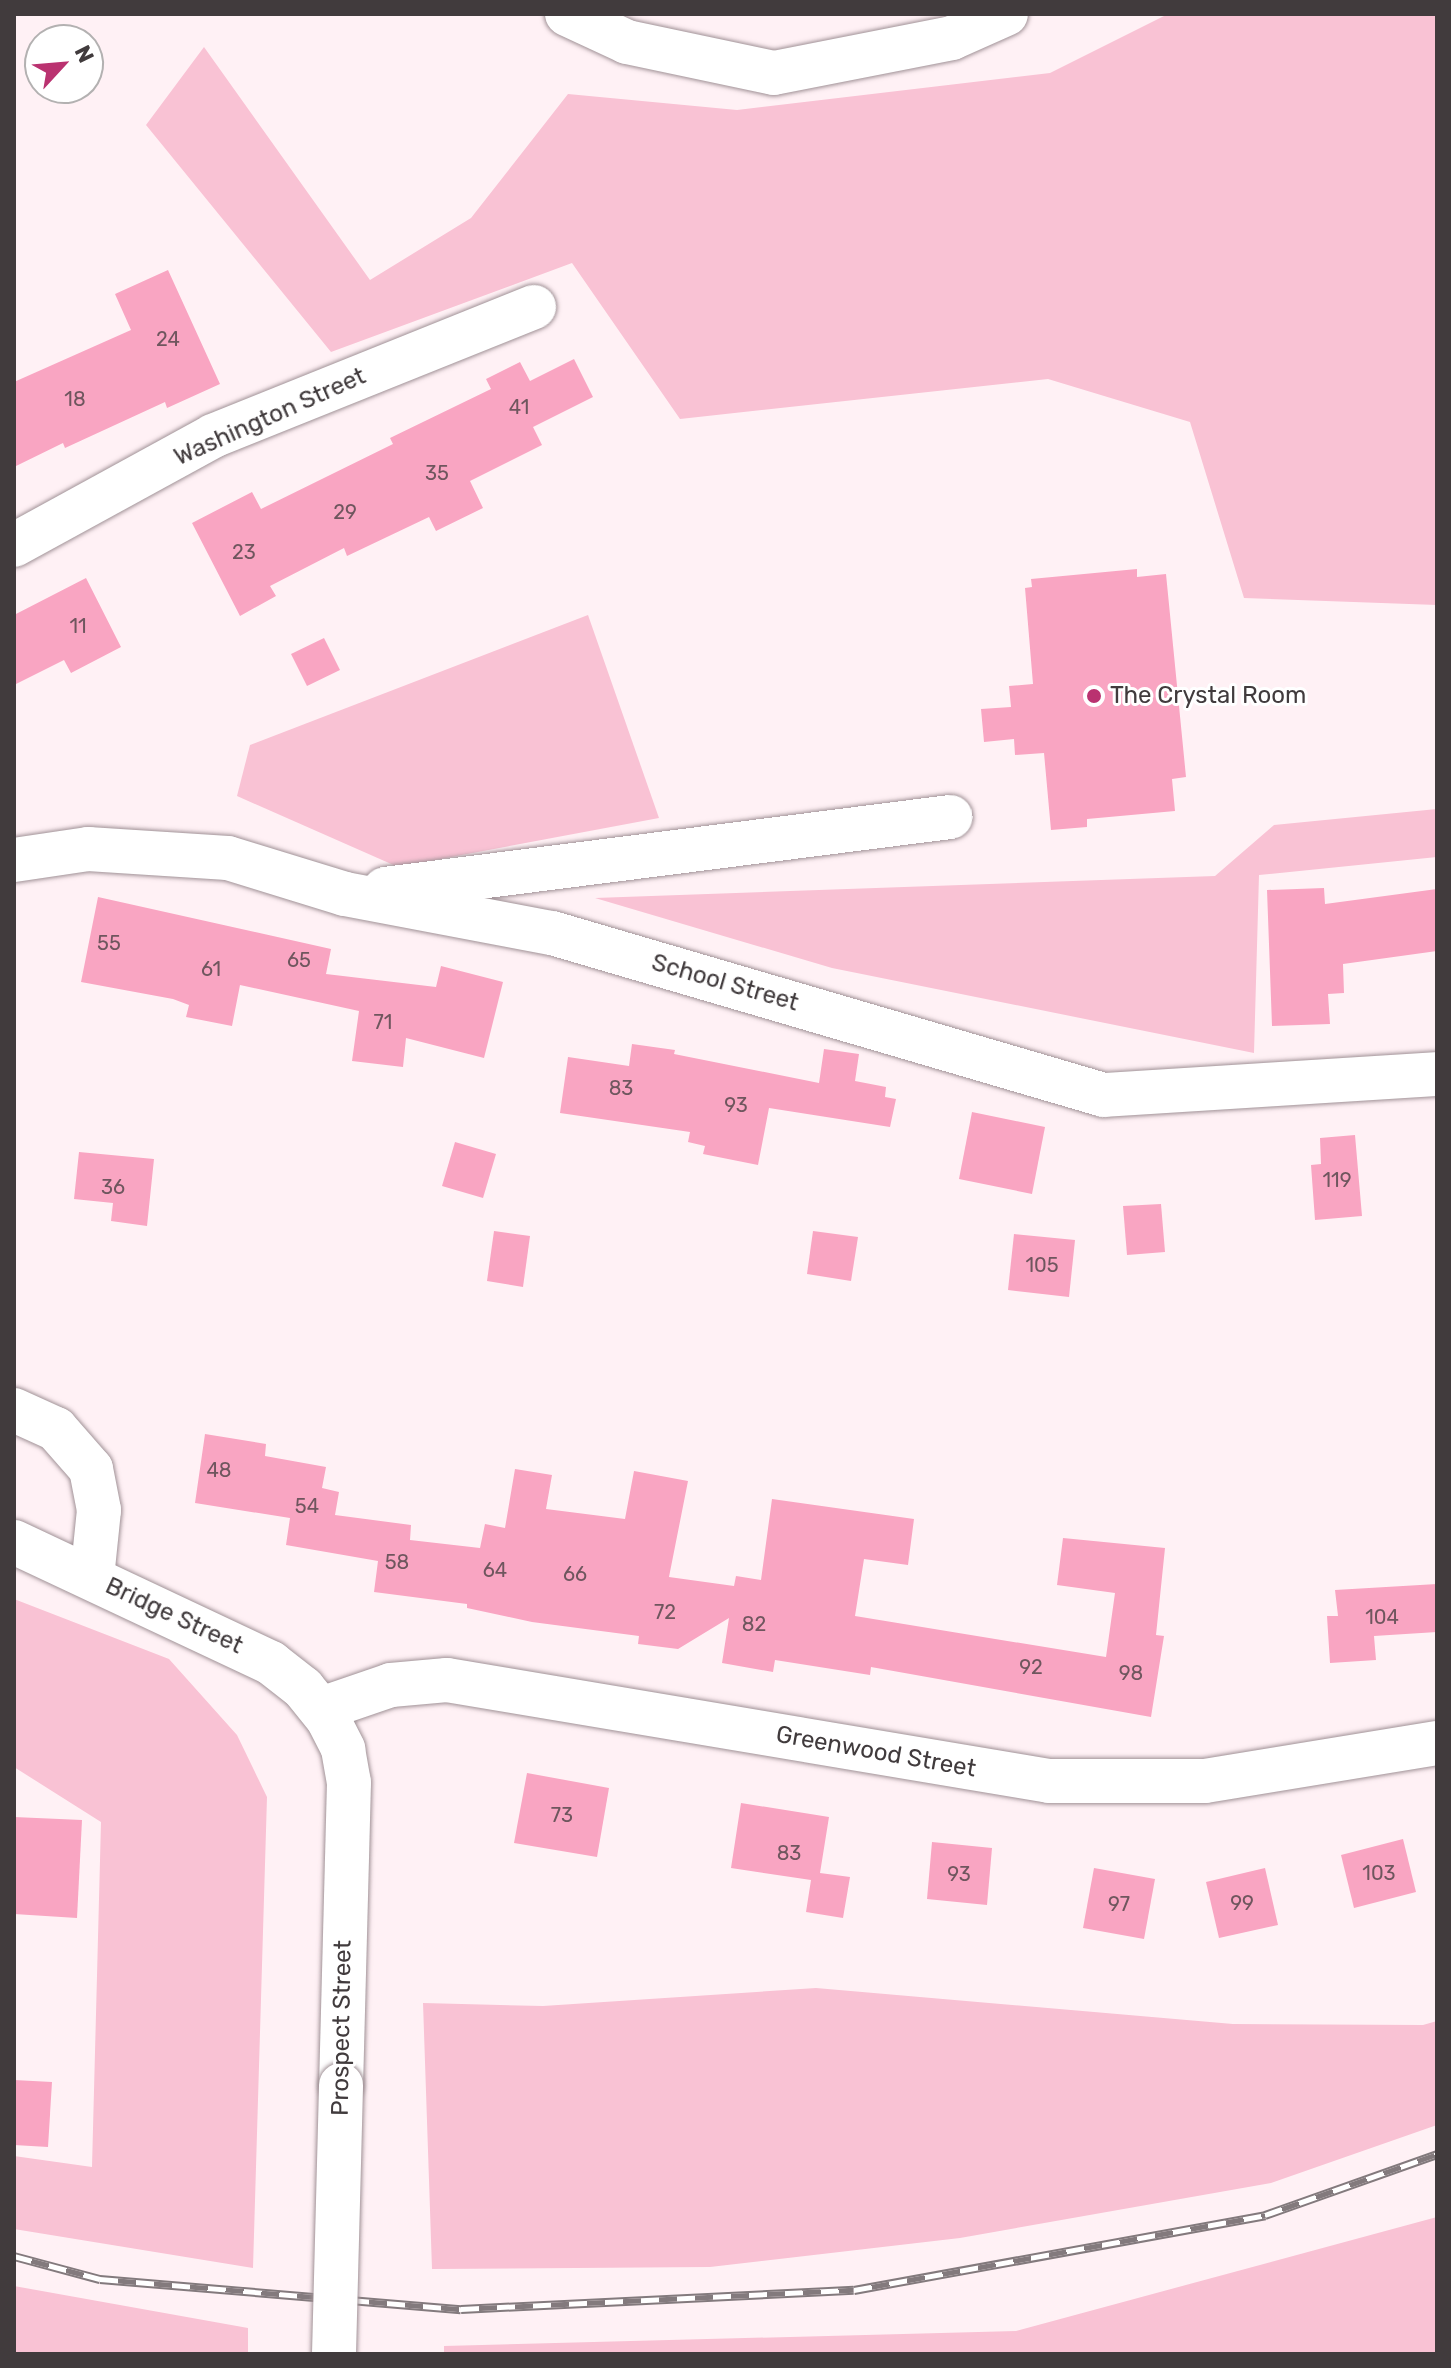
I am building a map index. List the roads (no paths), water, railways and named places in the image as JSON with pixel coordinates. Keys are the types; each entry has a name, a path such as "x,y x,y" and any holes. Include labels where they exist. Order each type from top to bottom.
{"street":[{"path":"567,14 627,42 774,73 952,38 1006,14"},
{"name":"Washington Street","path":"14,545 213,436 534,307"},
{"path":"345,894 950,817"},
{"name":"School Street","path":"14,860 88,849 228,858 345,894 552,933 1104,1095 1437,1074"},
{"path":"14,1410 56,1429 91,1469 99,1510 92,1578"},
{"name":"Bridge Street","path":"14,1542 271,1663 303,1688 321,1709"},
{"name":"Greenwood Street","path":"321,1709 391,1685 447,1680 1049,1781 1205,1781 1437,1743"},
{"name":"Prospect Street","path":"321,1709 343,1749 349,1782 334,2354"}],"railway":[{"path":"14,2256 100,2279 461,2309 854,2290 1265,2215 1437,2154"}],"place":[{"name":"The Crystal Room","path":"1094,696"}]}
